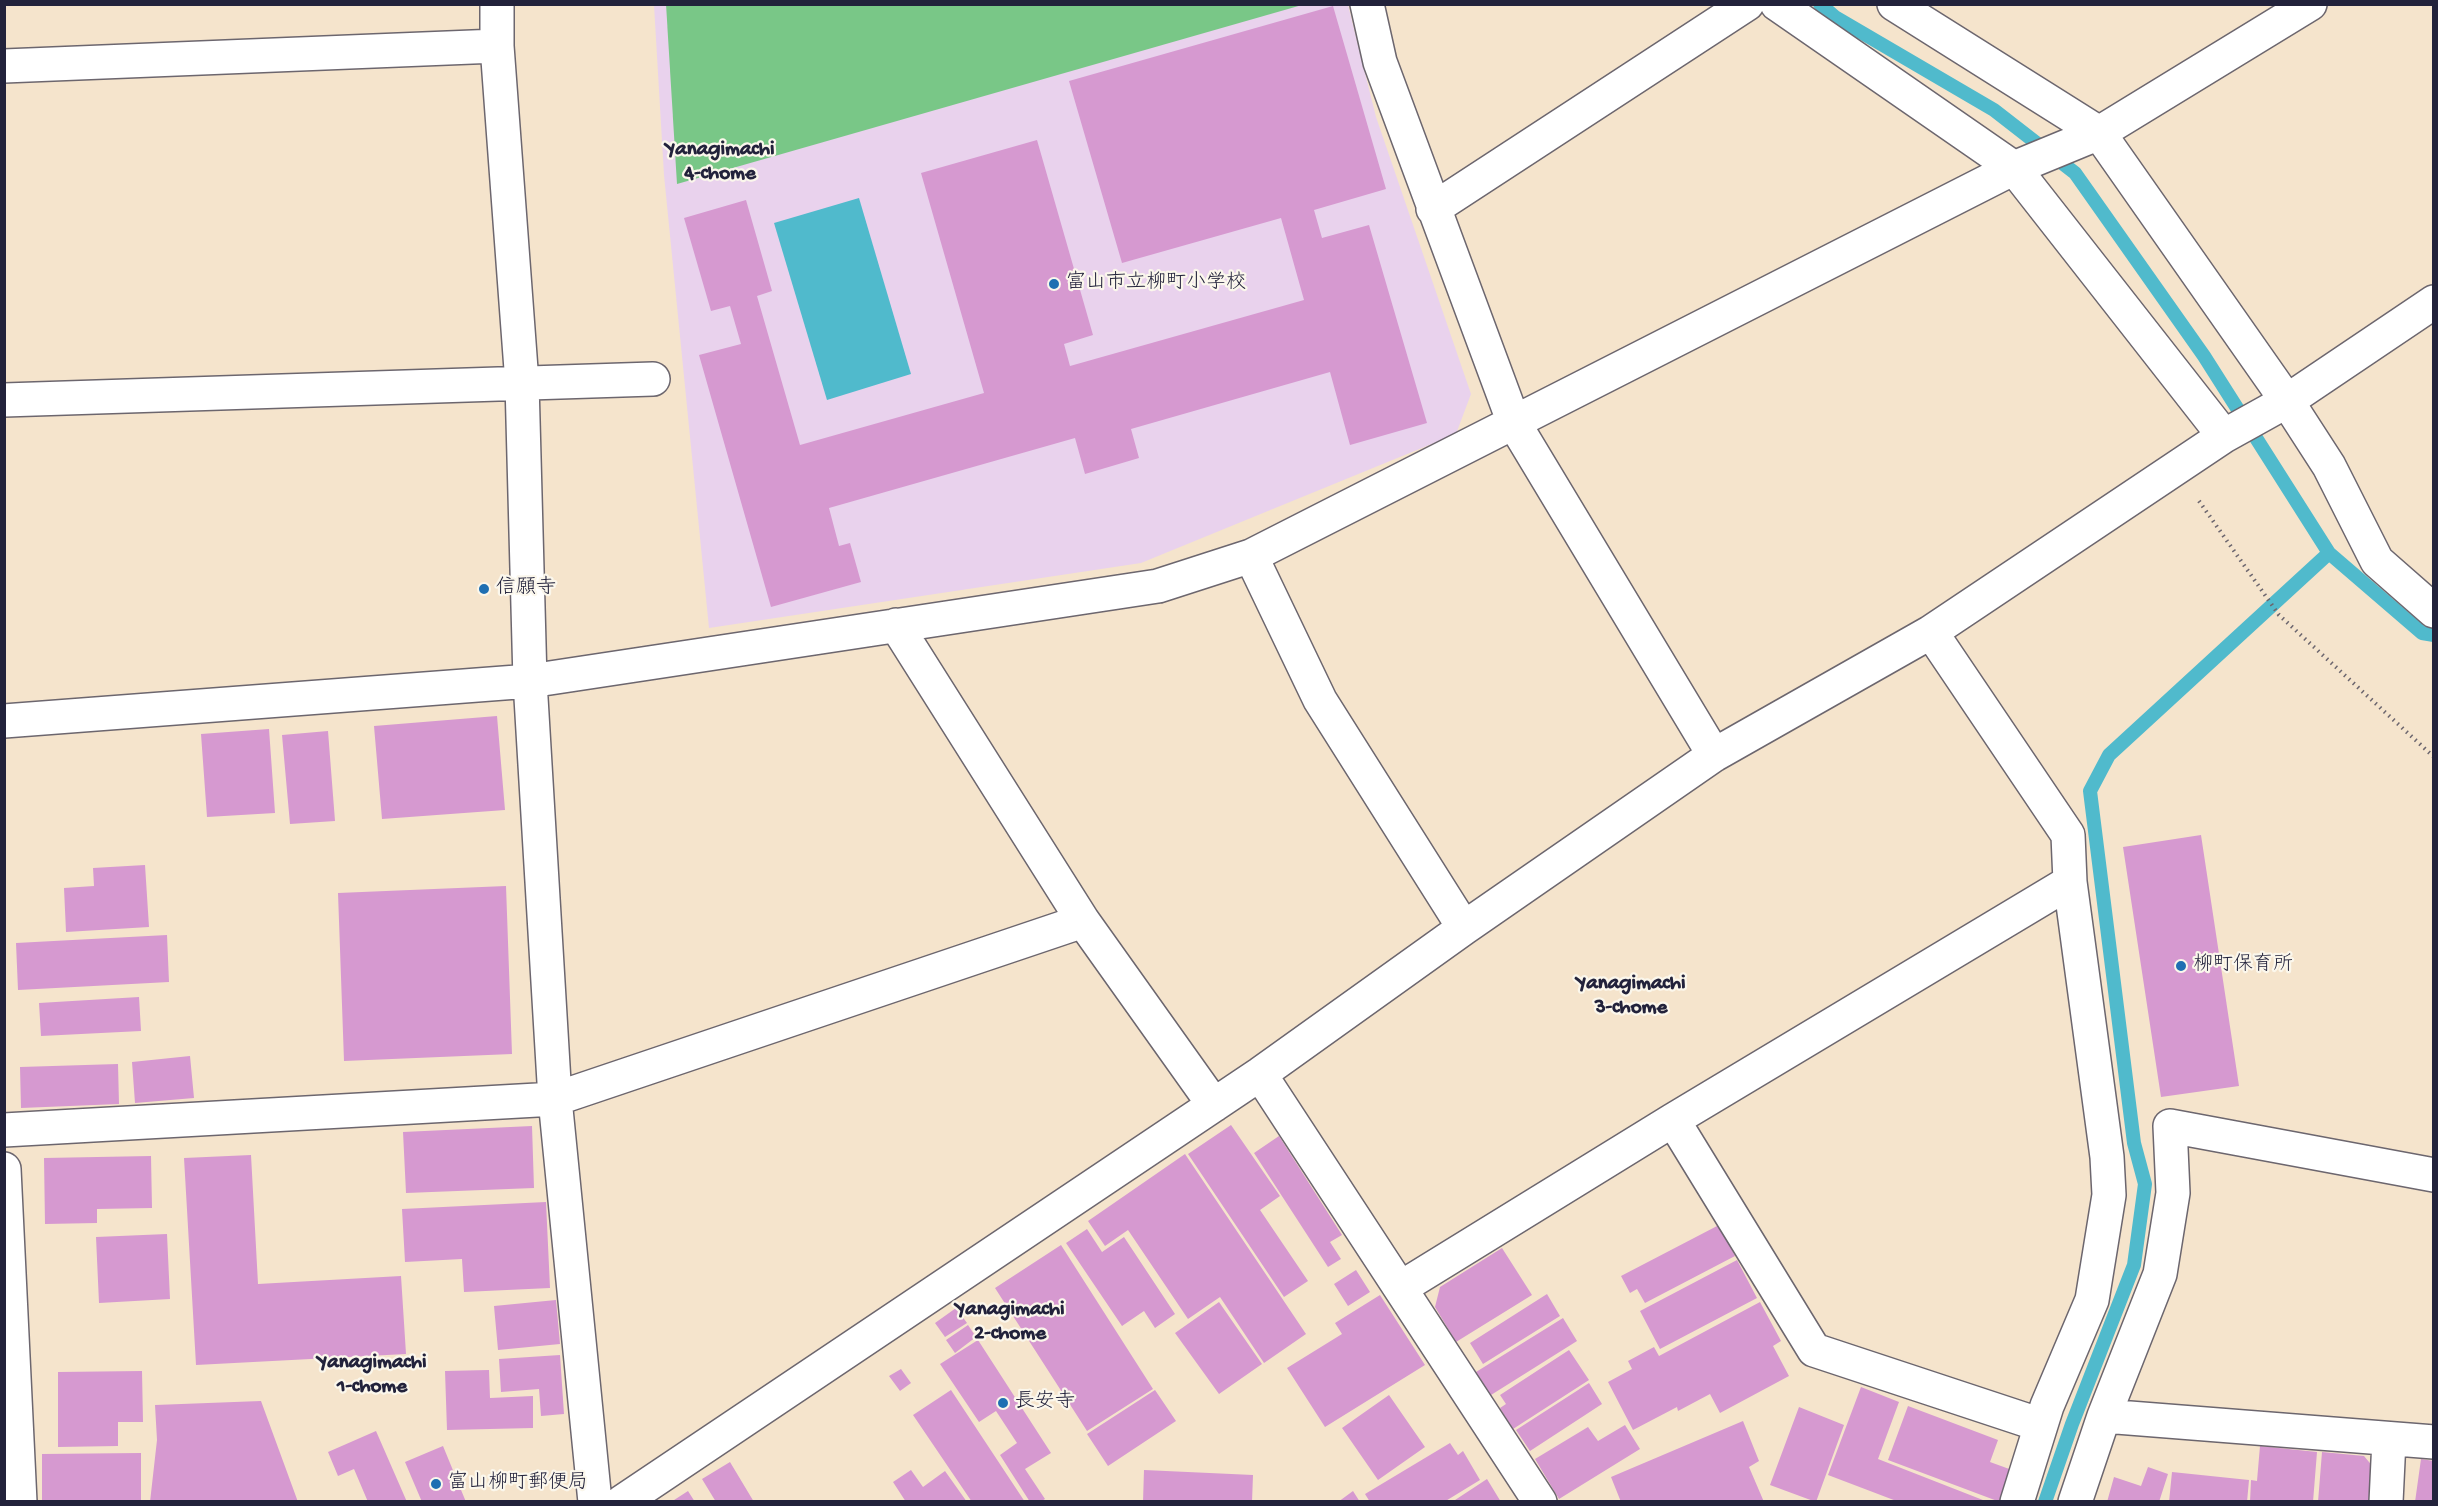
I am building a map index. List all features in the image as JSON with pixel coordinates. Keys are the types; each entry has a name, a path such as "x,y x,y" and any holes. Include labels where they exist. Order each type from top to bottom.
{"street":[{"path":"496,4 497,46 522,383 530,681 555,1099 595,1502"},
{"path":"1367,4 1380,62 1514,423 1714,755"},
{"path":"1433,209 1747,4"},
{"path":"1777,4 2014,168 2224,436"},
{"path":"1894,4 2099,133 2287,401 2329,466 2377,561 2433,611"},
{"path":"4,720 530,681 1158,586 1251,556 2014,168 2099,133 2310,4"},
{"path":"4,66 497,46"},
{"path":"622,1502 1260,1074 1464,928 1714,755 1931,632 2224,436 2287,401 2433,302"},
{"path":"4,400 653,379"},
{"path":"1251,556 1320,700 1464,928"},
{"path":"896,625 1083,921 1214,1105"},
{"path":"1931,632 2068,835 2070,882 2107,1157 2109,1195 2092,1300 2041,1425 2017,1502"},
{"path":"1402,1287 1673,1120 2070,882"},
{"path":"4,1130 555,1099 1083,921"},
{"path":"1260,1074 1402,1287 1540,1502"},
{"path":"1673,1120 1814,1350 2041,1425"},
{"path":"2076,1502 2104,1416 2160,1274 2173,1193 2170,1126 2433,1175"},
{"path":"4,1169 20,1502"},
{"path":"2104,1416 2433,1442"},
{"path":"2386,1502 2389,1440"}],"path":[{"path":"2176,469 2279,615 2433,757"}],"shaded area":[{"name":"富山市立柳町小学校","path":"654,5 1348,5 1376,117 1471,394 1456,434 1141,563 709,628 664,175"}],"green space":[{"path":"666,4 1302,4 1302,5 677,184"}],"water":[{"path":"859,198 911,374 827,400 774,223"}],"building":[{"path":"1333,6 1386,189 1314,210 1322,238 1369,225 1427,423 1350,445 1330,372 1131,429 1139,458 1085,474 1075,438 829,508 839,546 850,543 861,582 771,607 699,355 741,344 730,306 711,311 684,218 746,200 772,291 757,296 800,445 984,393 921,173 1037,140 1093,335 1064,344 1070,366 1304,300 1281,218 1122,263 1069,81"},
{"path":"497,716 505,810 382,819 374,726"},
{"path":"269,729 275,813 207,817 201,734"},
{"path":"328,731 335,821 290,824 282,735"},
{"name":"柳町保育所","path":"2201,835 2239,1086 2161,1097 2123,847"},
{"path":"145,865 149,927 66,932 64,888 94,886 93,868"},
{"path":"506,886 512,1054 344,1061 338,893"},
{"path":"167,935 169,982 18,990 16,943"},
{"path":"139,997 141,1031 41,1036 39,1003"},
{"path":"190,1056 194,1098 135,1103 132,1062"},
{"path":"118,1064 119,1104 21,1108 20,1067"},
{"path":"1231,1125 1280,1196 1260,1210 1308,1281 1284,1297 1188,1154"},
{"path":"532,1126 534,1188 406,1193 403,1132"},
{"path":"1279,1136 1342,1235 1330,1242 1341,1259 1328,1267 1254,1153"},
{"path":"1185,1154 1306,1334 1264,1363 1220,1297 1188,1319 1128,1230 1105,1246 1088,1221"},
{"path":"251,1155 258,1284 401,1276 406,1354 196,1365 184,1158"},
{"path":"151,1156 152,1208 97,1209 97,1223 45,1224 44,1158"},
{"path":"546,1202 550,1288 464,1292 462,1259 405,1262 402,1209"},
{"path":"1719,1225 1735,1256 1645,1303 1637,1289 1630,1293 1621,1276"},
{"path":"1087,1229 1102,1252 1124,1237 1175,1314 1155,1328 1144,1311 1122,1326 1066,1243"},
{"path":"167,1234 170,1299 99,1303 96,1237"},
{"path":"1061,1245 1153,1389 1087,1431 995,1288"},
{"path":"1502,1248 1532,1295 1456,1342 1435,1307 1440,1287"},
{"path":"1737,1260 1757,1298 1660,1349 1640,1311"},
{"path":"1356,1270 1370,1292 1348,1306 1334,1284"},
{"path":"1547,1294 1560,1316 1483,1364 1470,1343"},
{"path":"1380,1295 1425,1365 1325,1427 1287,1368 1342,1334 1335,1323"},
{"path":"556,1300 560,1344 498,1350 494,1306"},
{"path":"1219,1302 1262,1364 1219,1394 1175,1333"},
{"path":"1760,1302 1781,1341 1773,1346 1789,1376 1720,1413 1710,1394 1678,1411 1677,1407 1633,1430 1608,1382 1632,1369 1628,1361 1654,1347 1659,1356"},
{"path":"956,1308 967,1323 945,1337 935,1323"},
{"path":"1563,1318 1577,1341 1491,1395 1476,1372"},
{"path":"968,1325 976,1337 955,1353 946,1340"},
{"path":"978,1340 1051,1453 1025,1469 1045,1499 1040,1502 1030,1502 1000,1455 1017,1443 996,1411 979,1422 940,1364"},
{"path":"1569,1350 1589,1380 1513,1429 1500,1408 1506,1404 1500,1395"},
{"path":"560,1355 564,1414 541,1416 539,1389 501,1392 499,1359"},
{"path":"901,1369 911,1383 900,1391 889,1376"},
{"path":"489,1370 490,1398 533,1396 533,1428 447,1430 445,1371"},
{"path":"142,1371 143,1422 118,1422 118,1446 58,1447 58,1372"},
{"path":"1589,1383 1602,1404 1530,1451 1516,1430"},
{"path":"1861,1387 1899,1402 1878,1459 1988,1502 1899,1502 1828,1475"},
{"path":"951,1390 1025,1502 972,1502 913,1415"},
{"path":"1155,1390 1176,1421 1108,1466 1087,1434"},
{"path":"1389,1395 1425,1447 1378,1480 1342,1428"},
{"path":"261,1401 298,1502 150,1502 157,1440 155,1405"},
{"path":"1908,1406 1998,1440 1990,1462 2012,1470 2000,1502 1888,1460"},
{"path":"1799,1407 1844,1425 1816,1502 1770,1485"},
{"path":"1743,1421 1759,1461 1749,1467 1764,1502 1621,1502 1611,1477"},
{"path":"1625,1425 1640,1449 1559,1499 1535,1459 1588,1427 1598,1441"},
{"path":"376,1431 407,1502 368,1502 354,1469 338,1476 328,1452"},
{"path":"1450,1443 1458,1455 1463,1451 1480,1480 1444,1502 1370,1502 1365,1494"},
{"path":"443,1446 466,1502 422,1502 405,1462"},
{"path":"2260,1446 2317,1452 2313,1502 2250,1502 2251,1480 2257,1481"},
{"path":"2322,1452 2364,1456 2374,1468 2370,1502 2318,1502"},
{"path":"141,1453 141,1502 42,1501 42,1454"},
{"path":"2421,1459 2434,1461 2434,1502 2415,1502"},
{"path":"730,1462 754,1502 716,1502 702,1479"},
{"path":"2148,1467 2168,1474 2159,1502 2107,1502 2114,1477 2141,1486"},
{"path":"911,1470 923,1487 945,1471 967,1502 906,1502 893,1482"},
{"path":"1144,1470 1253,1475 1252,1502 1143,1502"},
{"path":"2172,1472 2249,1480 2247,1502 2169,1502"},
{"path":"1487,1479 1501,1502 1452,1502"},
{"path":"688,1491 695,1502 671,1502"},
{"path":"1353,1491 1360,1502 1338,1502"}],"waterway":[{"path":"1820,4 1835,17 1994,110 2075,173 2204,356 2329,553 2422,633 2434,635"},
{"path":"2045,1502 2072,1424 2134,1265 2145,1184 2134,1143 2090,791 2109,755 2329,553"}],"place":[{"name":"富山市立柳町小学校","path":"1054,284"},
{"name":"信願寺","path":"484,589"},
{"name":"柳町保育所","path":"2181,966"},
{"name":"長安寺","path":"1003,1403"},
{"name":"富山柳町郵便局","path":"436,1484"}],"district":[{"name":"Yanagimachi 4-chome","path":"720,163"},
{"name":"Yanagimachi 3-chome","path":"1631,997"},
{"name":"Yanagimachi 2-chome","path":"1010,1323"},
{"name":"Yanagimachi 1-chome","path":"372,1376"}]}
